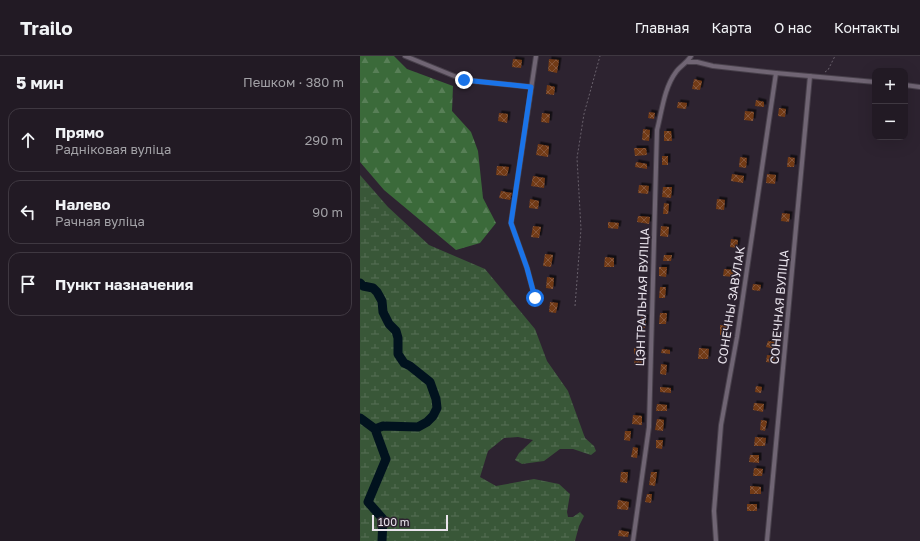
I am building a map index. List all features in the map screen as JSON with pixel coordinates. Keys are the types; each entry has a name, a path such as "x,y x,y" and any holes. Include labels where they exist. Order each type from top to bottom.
{"street":[{"path":"405,56 464,80 531,87"},
{"path":"535,298 527,268 511,223 536,56"},
{"path":"691,56 688,62 697,62 713,66 872,82"},
{"name":"ЦЭНТРАЛЬНАЯ ВУЛІЦА","path":"633,541 649,427 657,130 668,84 676,70 688,62"},
{"name":"СОНЕЧНЫ ЗАВУЛАК","path":"716,541 714,511 721,425 737,337 776,73"},
{"name":"СОНЕЧНАЯ ВУЛІЦА","path":"768,541 810,76"},
{"path":"908,85 920,87"}],"path":[{"path":"575,306 581,229 577,158 584,114 600,56"},
{"path":"820,76 828,70 835,56"}],"green space":[{"path":"360,56 394,56 407,69 453,86 452,111 471,132 478,151 483,198 496,223 480,243 456,250 384,190 360,162"},
{"path":"360,175 388,207 429,245 485,269 535,329 547,361 568,391 585,438 594,446 596,451 591,455 573,449 560,449 544,461 522,464 515,460 519,453 533,440 518,437 504,438 488,451 480,477 496,486 534,479 559,484 570,494 567,512 568,517 573,517 580,512 584,516 579,526 575,541 360,541"}],"building":[{"path":"513,59 522,60 521,68 512,67"},
{"path":"549,59 559,60 557,73 548,71"},
{"path":"694,79 702,81 700,90 692,89"},
{"path":"547,85 555,87 554,95 546,94"},
{"path":"756,100 764,102 764,107 755,106"},
{"path":"678,102 687,103 686,109 677,108"},
{"path":"779,108 786,109 785,117 778,116"},
{"path":"745,111 754,112 753,121 744,120"},
{"path":"649,112 655,113 654,119 648,118"},
{"path":"499,113 508,114 507,123 498,121"},
{"path":"542,113 550,114 549,123 541,122"},
{"path":"643,129 650,130 649,141 642,140"},
{"path":"664,131 671,131 672,141 664,141"},
{"path":"538,144 549,146 548,157 536,155"},
{"path":"634,148 646,148 647,155 635,156"},
{"path":"662,156 668,156 668,165 662,165"},
{"path":"740,157 747,158 746,168 739,167"},
{"path":"788,157 795,158 794,167 787,167"},
{"path":"636,162 647,164 647,169 635,167"},
{"path":"497,166 509,167 507,176 496,175"},
{"path":"732,174 744,176 743,183 731,181"},
{"path":"767,174 776,175 775,184 766,183"},
{"path":"533,176 545,178 544,188 531,186"},
{"path":"639,185 649,186 648,194 638,193"},
{"path":"663,187 672,187 671,198 662,197"},
{"path":"501,191 512,193 510,200 499,198"},
{"path":"530,199 539,201 538,209 529,208"},
{"path":"717,199 725,200 724,210 716,209"},
{"path":"664,203 669,204 668,214 663,214"},
{"path":"782,213 790,214 789,222 781,221"},
{"path":"638,216 650,217 649,224 637,222"},
{"path":"608,222 619,223 618,229 608,228"},
{"path":"533,226 541,227 539,238 531,237"},
{"path":"661,226 669,227 668,237 660,236"},
{"path":"731,239 738,240 737,248 730,247"},
{"path":"545,254 553,255 551,267 543,266"},
{"path":"664,255 672,255 671,261 663,261"},
{"path":"605,257 614,258 614,267 604,267"},
{"path":"659,267 667,267 666,277 659,276"},
{"path":"724,269 734,270 733,277 723,276"},
{"path":"547,277 554,278 553,289 546,288"},
{"path":"753,284 761,285 760,291 752,290"},
{"path":"660,287 666,287 665,298 659,298"},
{"path":"550,302 558,303 556,313 549,312"},
{"path":"660,313 667,313 666,324 659,324"},
{"path":"641,317 646,317 645,328 640,328"},
{"path":"720,325 727,325 727,335 720,335"},
{"path":"768,341 776,342 775,349 766,347"},
{"path":"634,348 644,349 644,355 634,354"},
{"path":"699,348 709,349 708,359 698,359"},
{"path":"662,349 670,350 670,354 661,353"},
{"path":"767,355 775,356 774,363 766,362"},
{"path":"635,357 644,358 643,366 634,365"},
{"path":"661,364 667,365 666,375 660,374"},
{"path":"756,386 762,387 761,393 755,392"},
{"path":"660,387 671,388 671,393 660,392"},
{"path":"754,403 764,404 763,412 753,410"},
{"path":"657,404 667,405 667,411 656,411"},
{"path":"633,415 642,416 642,425 632,424"},
{"path":"657,419 664,420 663,431 655,430"},
{"path":"761,420 767,421 765,431 760,430"},
{"path":"625,431 631,431 630,441 624,440"},
{"path":"755,437 766,438 765,446 754,446"},
{"path":"656,440 663,440 662,449 656,448"},
{"path":"633,447 638,448 637,458 631,457"},
{"path":"750,455 759,455 759,463 749,462"},
{"path":"754,468 763,469 762,476 753,476"},
{"path":"621,472 628,472 627,483 620,482"},
{"path":"651,472 657,472 655,486 649,485"},
{"path":"750,486 761,487 761,494 750,494"},
{"path":"647,494 652,494 651,503 645,502"},
{"path":"618,500 629,502 628,510 617,509"},
{"path":"747,504 757,504 757,511 747,511"},
{"path":"619,530 629,532 628,537 618,536"}],"waterway":[{"path":"360,283 363,286 373,288 377,292 382,301 383,312 389,324 396,331 398,338 398,354 404,363 430,382 436,399 437,408 433,416 427,422 418,427 383,426 375,429"},
{"path":"360,418 375,429 386,459 368,502 383,519 382,541"}],"route":[{"path":"464,80 531,87 511,223 527,268 535,298"}]}
